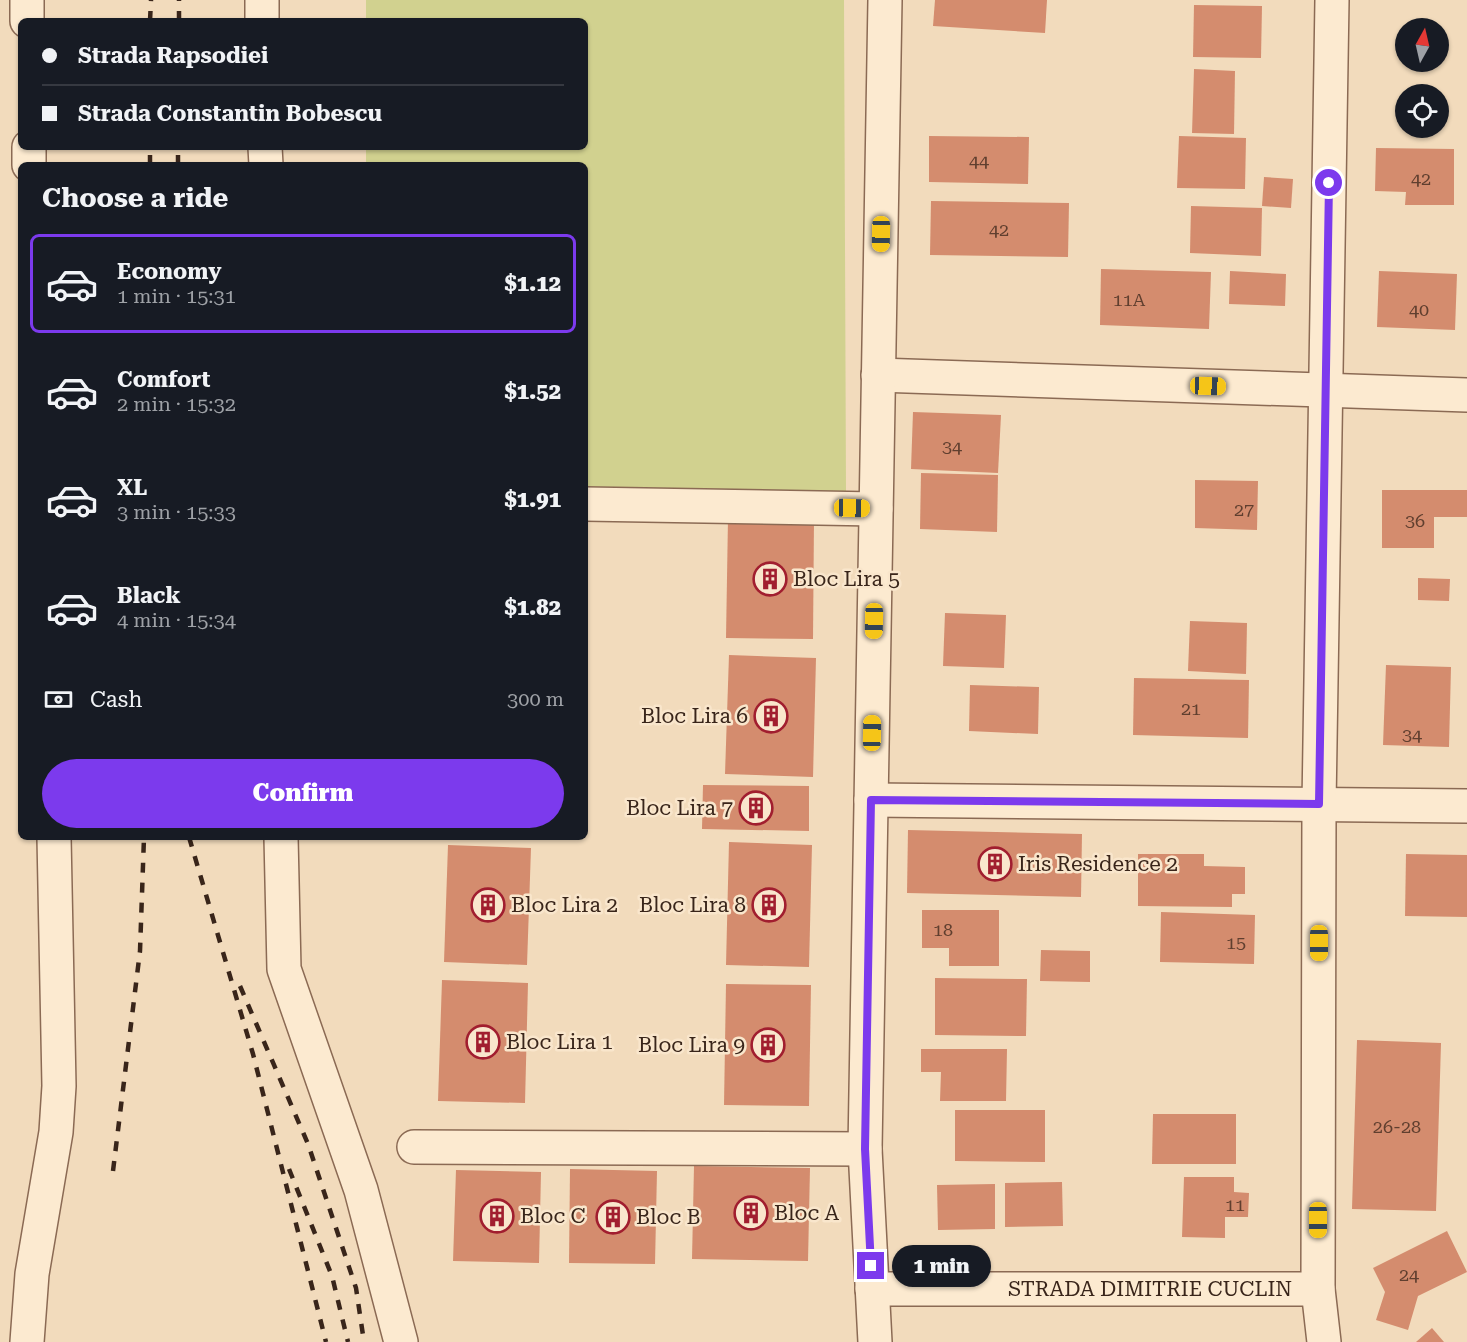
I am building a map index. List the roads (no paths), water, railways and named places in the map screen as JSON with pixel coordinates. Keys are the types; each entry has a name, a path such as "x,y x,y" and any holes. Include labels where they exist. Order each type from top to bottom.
{"street":[{"path":"27,0 27,18"},
{"path":"262,0 262,18"},
{"path":"875,1342 865,1149 885,0"},
{"path":"1324,1342 1318,1289 1319,804 1332,0"},
{"path":"878,375 1467,395"},
{"path":"588,504 876,509"},
{"path":"871,800 1467,806"},
{"path":"27,1342 32,1274 56,1132 59,1086 54,840"},
{"path":"281,840 284,969 361,1190 401,1342"},
{"path":"414,1147 865,1149"},
{"name":"STRADA DIMITRIE CUCLIN","path":"872,1289 1318,1289"}],"railway":[{"path":"150,18 151,0"},
{"path":"179,0 179,18"},
{"path":"150,150 150,162"},
{"path":"178,150 178,162"},
{"path":"113,1171 140,951 144,840"},
{"path":"190,840 253,1054 326,1342"},
{"path":"240,986 308,1144 356,1288 364,1342"},
{"path":"289,1169 332,1276 348,1342"}],"place":[{"name":"Bloc Lira 5","path":"770,579"},
{"name":"Bloc Lira 6","path":"771,716"},
{"name":"Bloc Lira 7","path":"756,808"},
{"name":"Iris Residence 2","path":"995,864"},
{"name":"Bloc Lira 2","path":"488,905"},
{"name":"Bloc Lira 8","path":"769,905"},
{"name":"Bloc Lira 1","path":"483,1042"},
{"name":"Bloc Lira 9","path":"768,1045"},
{"name":"Bloc A","path":"751,1213"},
{"name":"Bloc C","path":"497,1216"},
{"name":"Bloc B","path":"613,1217"}]}
